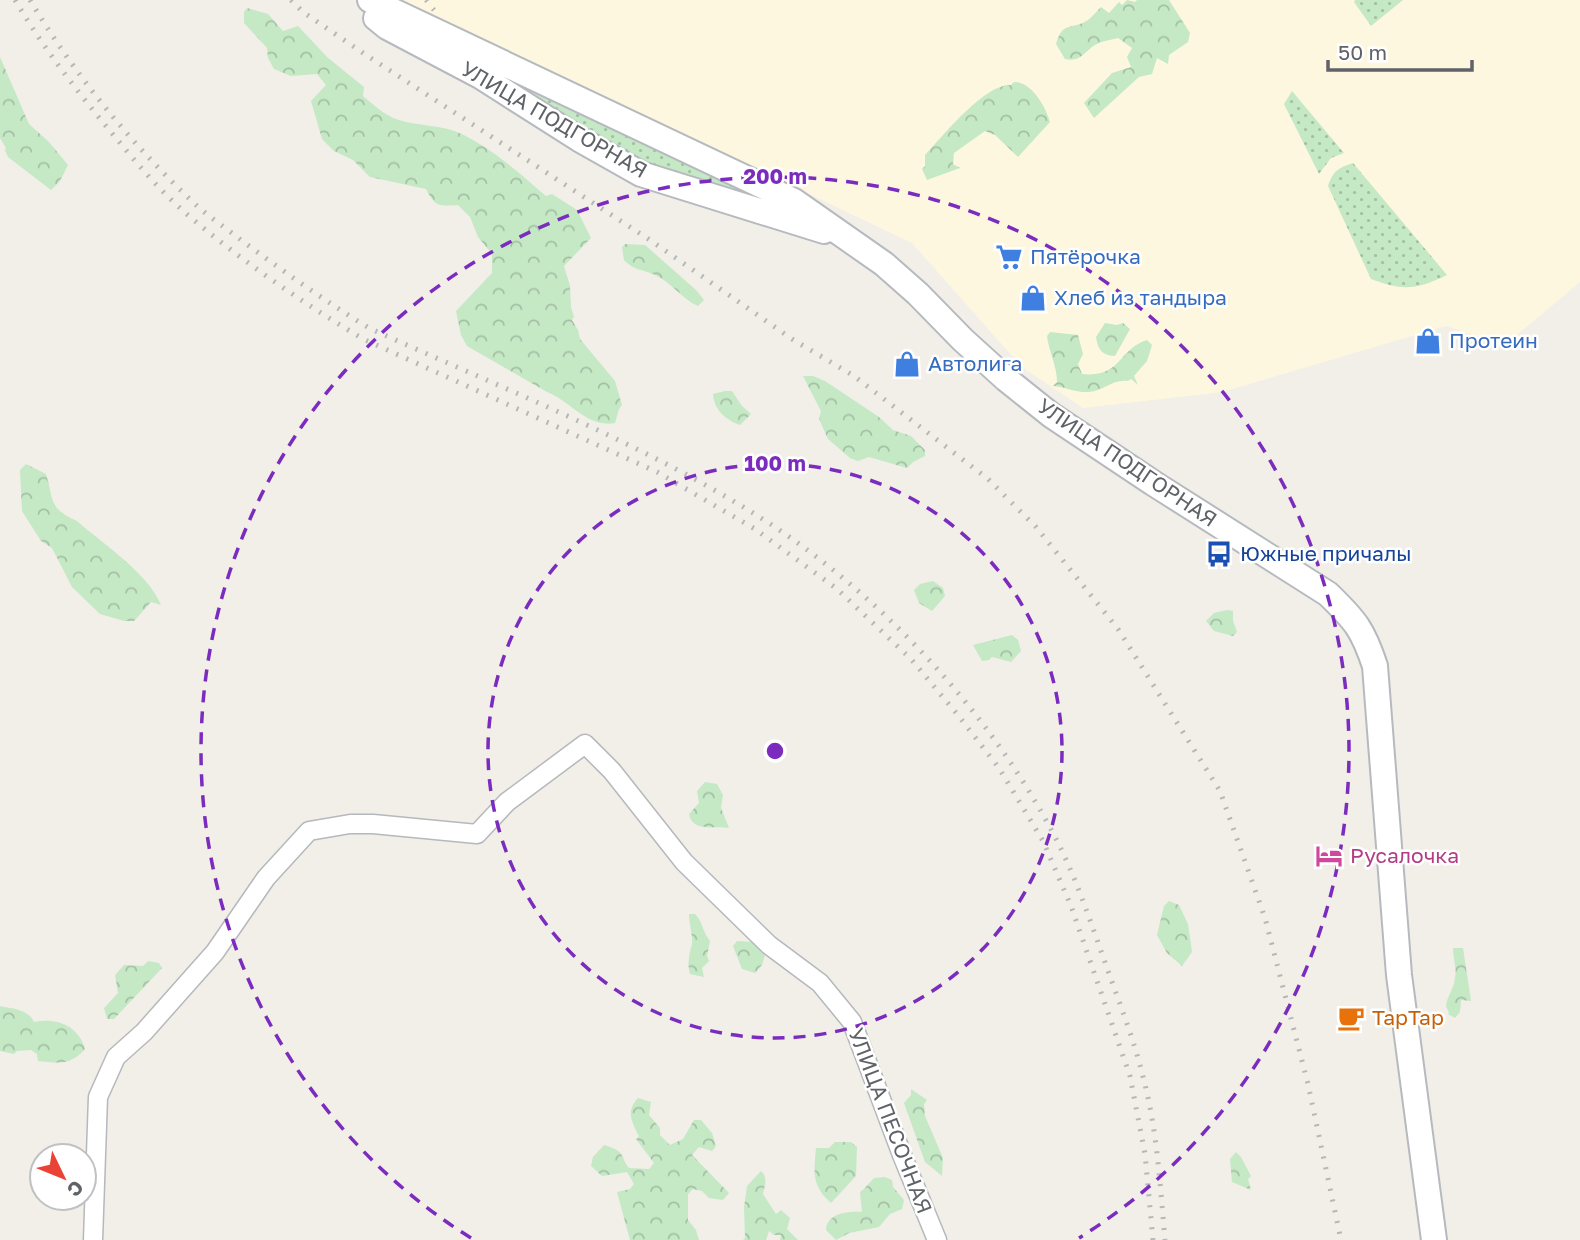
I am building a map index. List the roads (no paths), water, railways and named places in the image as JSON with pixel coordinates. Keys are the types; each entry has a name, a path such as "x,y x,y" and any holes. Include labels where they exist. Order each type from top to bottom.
{"main road":[{"name":"УЛИЦА ПОДГОРНАЯ","path":"353,0 387,26 480,76 579,139 641,174 848,239"},
{"name":"УЛИЦА ПОДГОРНАЯ","path":"370,0 794,201 884,264 989,364 1051,415 1328,594 1347,613 1365,635 1375,666 1399,975 1434,1240"}],"street":[{"name":"УЛИЦА ПЕСОЧНАЯ","path":"93,1240 98,1097 116,1057 144,1032 215,952 266,878 309,831 350,824 373,824 477,834 507,802 585,744 612,771 684,862 769,945 820,983 852,1022 937,1240"}],"railway":[{"path":"15,0 62,71 142,168 189,216 252,266 363,339 657,472 755,529 837,589 911,659 999,768 1043,841 1071,906 1130,1076 1145,1154 1153,1240"},
{"path":"30,0 85,82 149,158 200,209 257,252 369,328 619,440 715,490 805,548 847,582 927,658 964,700 1028,789 1054,835 1076,884 1130,1033 1147,1093 1157,1156 1165,1240"},
{"path":"291,0 303,12 366,55 650,240 792,339 854,376 988,479 1036,527 1118,629 1220,791 1265,918 1308,1084 1341,1240"},
{"path":"426,0 434,10"}],"place":[{"name":"Пятёрочка","path":"1009,257"},
{"name":"Хлеб из тандыра","path":"1033,298"},
{"name":"Протеин","path":"1428,341"},
{"name":"Автолига","path":"907,364"},
{"name":"Южные причалы","path":"1219,554"},
{"name":"Русалочка","path":"1329,856"},
{"name":"ТарТар","path":"1351,1018"}]}
